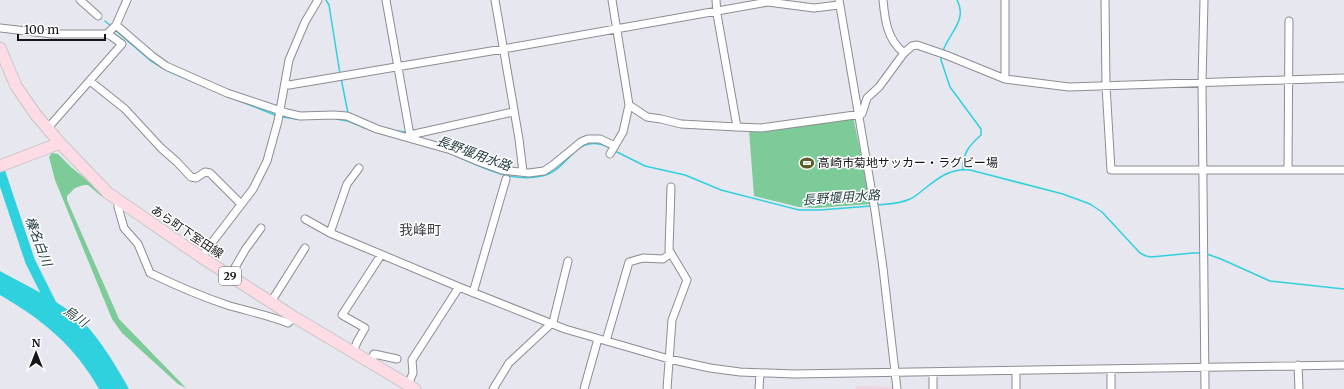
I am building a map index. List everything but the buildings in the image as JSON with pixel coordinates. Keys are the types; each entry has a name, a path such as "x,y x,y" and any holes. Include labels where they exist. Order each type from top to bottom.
{"main road":[{"name":"あら町下室田線","path":"0,48 16,86 26,102 47,129 108,193 201,257 294,317 411,387"},
{"path":"0,166 60,143"}],"street":[{"path":"80,0 98,16"},
{"path":"107,34 116,25 127,0"},
{"path":"386,0 409,137"},
{"path":"495,0 513,112 519,139 523,172"},
{"path":"116,25 152,56 173,69 227,93 280,112 300,116 347,116 377,129 409,137 462,154 496,168 523,172 539,172 549,168 577,145 588,139 600,139 613,150 623,132 629,105 612,0"},
{"path":"716,0 738,127"},
{"path":"883,0 884,13 890,35 896,47 904,53"},
{"path":"1005,0 1005,79"},
{"path":"1105,0 1106,86 1111,170 1344,170"},
{"path":"1204,0 1202,83 1205,389"},
{"path":"201,257 257,182 267,161 280,112 289,60 305,22 316,1"},
{"path":"286,84 289,85 503,49 768,2 814,8 839,2 874,206 897,389"},
{"path":"1288,170 1289,21"},
{"path":"0,28 52,34 107,34 122,44 47,129"},
{"path":"629,105 647,117 681,124 761,128 862,114 867,98 879,87 904,53 912,46 921,45 1005,79 1069,87 1344,78"},
{"path":"90,81 125,109 161,148 191,177 196,178 207,172 241,204"},
{"path":"409,137 513,112"},
{"path":"330,233 347,184 359,168"},
{"path":"472,293 506,179"},
{"path":"667,389 672,320 687,280 671,253 669,246 671,188"},
{"path":"119,201 118,207 124,228 138,244 150,273 185,289 228,305 288,323 294,317"},
{"path":"305,219 330,233 380,255 551,324 669,359 710,368 760,373 794,374 1344,365"},
{"path":"230,276 245,250 261,228"},
{"path":"271,302 305,248"},
{"path":"606,341 629,262 643,258 663,259 671,253"},
{"path":"353,353 365,328 342,315 380,255"},
{"path":"493,389 509,363 554,322 568,262"},
{"path":"411,387 413,373 412,360 460,287"},
{"path":"584,389 598,339"},
{"path":"369,362 374,354 397,360"},
{"path":"1298,365 1299,389"},
{"path":"1111,369 1111,389"},
{"path":"1016,371 1016,389"},
{"path":"933,372 933,389"},
{"path":"760,373 760,389"}],"shaded area":[{"path":"855,386 895,387 895,389 855,389"}],"green space":[{"name":"高崎市菊地サッカー・ラグビー場","path":"853,116 871,204 816,208 799,207 754,196 749,130"},
{"path":"52,153 58,154 72,168 110,198 101,196 88,185 84,185 75,188 67,196 67,200 119,319 186,388 178,384 122,333 112,319 55,180 49,157"}],"water":[{"name":"烏川","path":"0,271 55,301 84,323 103,346 129,389 99,389 79,359 56,335 44,324 16,304 0,295"}],"waterway":[{"path":"326,0 329,5 340,74"},
{"path":"943,51 959,20 960,7 957,0"},
{"name":"長野堰用水路","path":"105,21 111,26"},
{"name":"長野堰用水路","path":"115,30 151,61 168,71 196,83"},
{"path":"942,55 941,60 950,87 981,129 981,135 970,146 964,158 963,169"},
{"path":"341,78 348,113"},
{"name":"長野堰用水路","path":"235,99 275,115"},
{"name":"長野堰用水路","path":"283,117 313,119"},
{"name":"長野堰用水路","path":"336,119 348,121 365,128"},
{"path":"398,131 405,132"},
{"name":"長野堰用水路","path":"456,156 498,173 520,178 531,178 542,176 560,167 580,147 588,144 598,144 610,148"},
{"name":"長野堰用水路","path":"615,151 645,166 685,175 721,190 799,210 871,206"},
{"name":"長野堰用水路","path":"877,205 894,204 906,201 950,172 970,170 1063,194 1090,204 1102,212 1140,253 1146,256 1151,257 1201,253"},
{"name":"榛名白川","path":"0,171 30,261 54,309"},
{"name":"長野堰用水路","path":"1207,254 1270,281 1344,289"}],"place":[{"name":"高崎市菊地サッカー・ラグビー場","path":"807,163"}],"district":[{"name":"我峰町","path":"420,230"}]}
